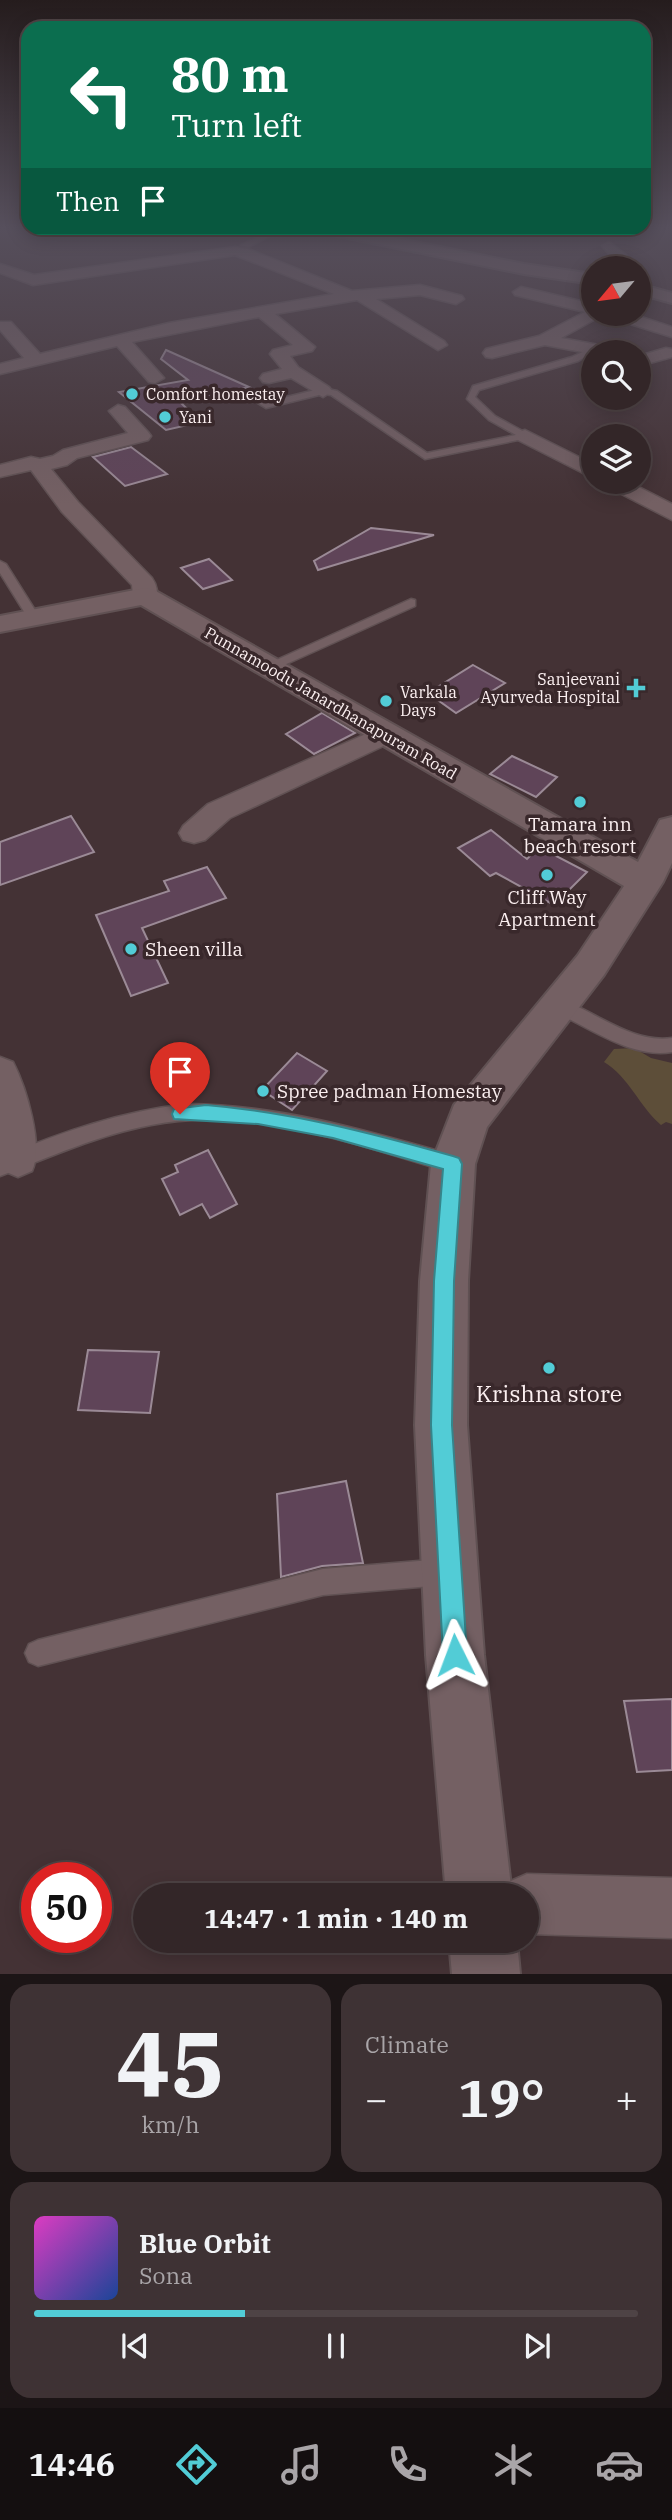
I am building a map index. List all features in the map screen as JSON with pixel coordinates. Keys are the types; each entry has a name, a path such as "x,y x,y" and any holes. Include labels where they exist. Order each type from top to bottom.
{"main road":[{"path":"0,624 145,596"},
{"name":"Punnamoodu Janardhanapuram Road","path":"145,596 645,882"},
{"path":"478,1883 455,1655 441,1425 444,1281 453,1164 469,1118 557,1004 591,965 645,882 672,828"},
{"path":"484,1953 486,1974"}],"street":[{"path":"0,369 169,328 209,321"},
{"path":"274,321 306,348 278,355 293,371 323,391"},
{"path":"396,321 438,345"},
{"path":"492,353 545,340 577,321"},
{"path":"651,325 672,332"},
{"path":"5,326 36,360"},
{"path":"121,340 155,378"},
{"path":"545,340 581,347"},
{"path":"651,357 666,353"},
{"path":"269,378 293,371"},
{"path":"38,466 60,461 70,454 141,436 118,411"},
{"path":"525,436 581,466"},
{"path":"0,471 31,463 38,466 70,507 144,583 145,596"},
{"path":"636,494 672,513"},
{"path":"194,833 219,811 386,734"},
{"path":"0,1073 6,1088 9,1163"},
{"path":"539,1904 672,1908"}],"lane":[{"path":"525,436 492,418 470,397 475,388 581,357"},
{"path":"248,394 266,405 323,391 334,393 425,456 525,436"},
{"path":"0,564 34,618"},
{"path":"268,667 411,603"},
{"path":"557,1004 640,1043 664,1048 672,1045"},
{"path":"9,1163 154,1116 206,1112 258,1117 333,1131 453,1164"},
{"path":"37,1653 323,1583 450,1572"}],"shaded area":[{"path":"634,1048 651,1058 672,1063 672,1124 666,1122 661,1125 613,1068 604,1062 614,1049"}],"building":[{"path":"166,350 249,387 181,403 201,422 166,430 119,392 188,380 161,359"},
{"path":"131,447 167,474 125,486 93,457"},
{"path":"371,528 434,535 318,570 314,561"},
{"path":"209,559 232,580 203,589 181,568"},
{"path":"473,665 505,683 456,713 428,693"},
{"path":"322,713 355,733 314,754 286,734"},
{"path":"512,756 557,777 536,797 490,774"},
{"path":"71,816 94,852 0,885 0,842"},
{"path":"491,830 527,859 539,847 587,872 554,905 496,873 490,876 458,848"},
{"path":"207,867 226,898 142,928 168,983 131,996 96,915 169,891 164,881"},
{"path":"297,1053 327,1071 292,1110 262,1090"},
{"path":"208,1150 237,1204 210,1218 202,1204 180,1215 162,1179 178,1172 175,1165"},
{"path":"88,1350 159,1352 150,1413 78,1410"},
{"path":"346,1481 363,1563 322,1566 281,1577 277,1494"},
{"path":"672,1699 672,1770 637,1772 624,1701"}],"place":[{"name":"Comfort homestay","path":"132,394"},
{"name":"Yani","path":"165,417"},
{"name":"Sanjeevani Ayurveda Hospital","path":"636,688"},
{"name":"Varkala Days","path":"386,701"},
{"name":"Tamara inn beach resort","path":"580,802"},
{"name":"Cliff Way Apartment","path":"547,875"},
{"name":"Sheen villa","path":"131,949"},
{"name":"Spree padman Homestay","path":"263,1091"},
{"name":"Krishna store","path":"549,1368"}],"route":[{"path":"180,1114 206,1112 258,1117 333,1131 453,1164 444,1281 441,1425 455,1655"}]}
